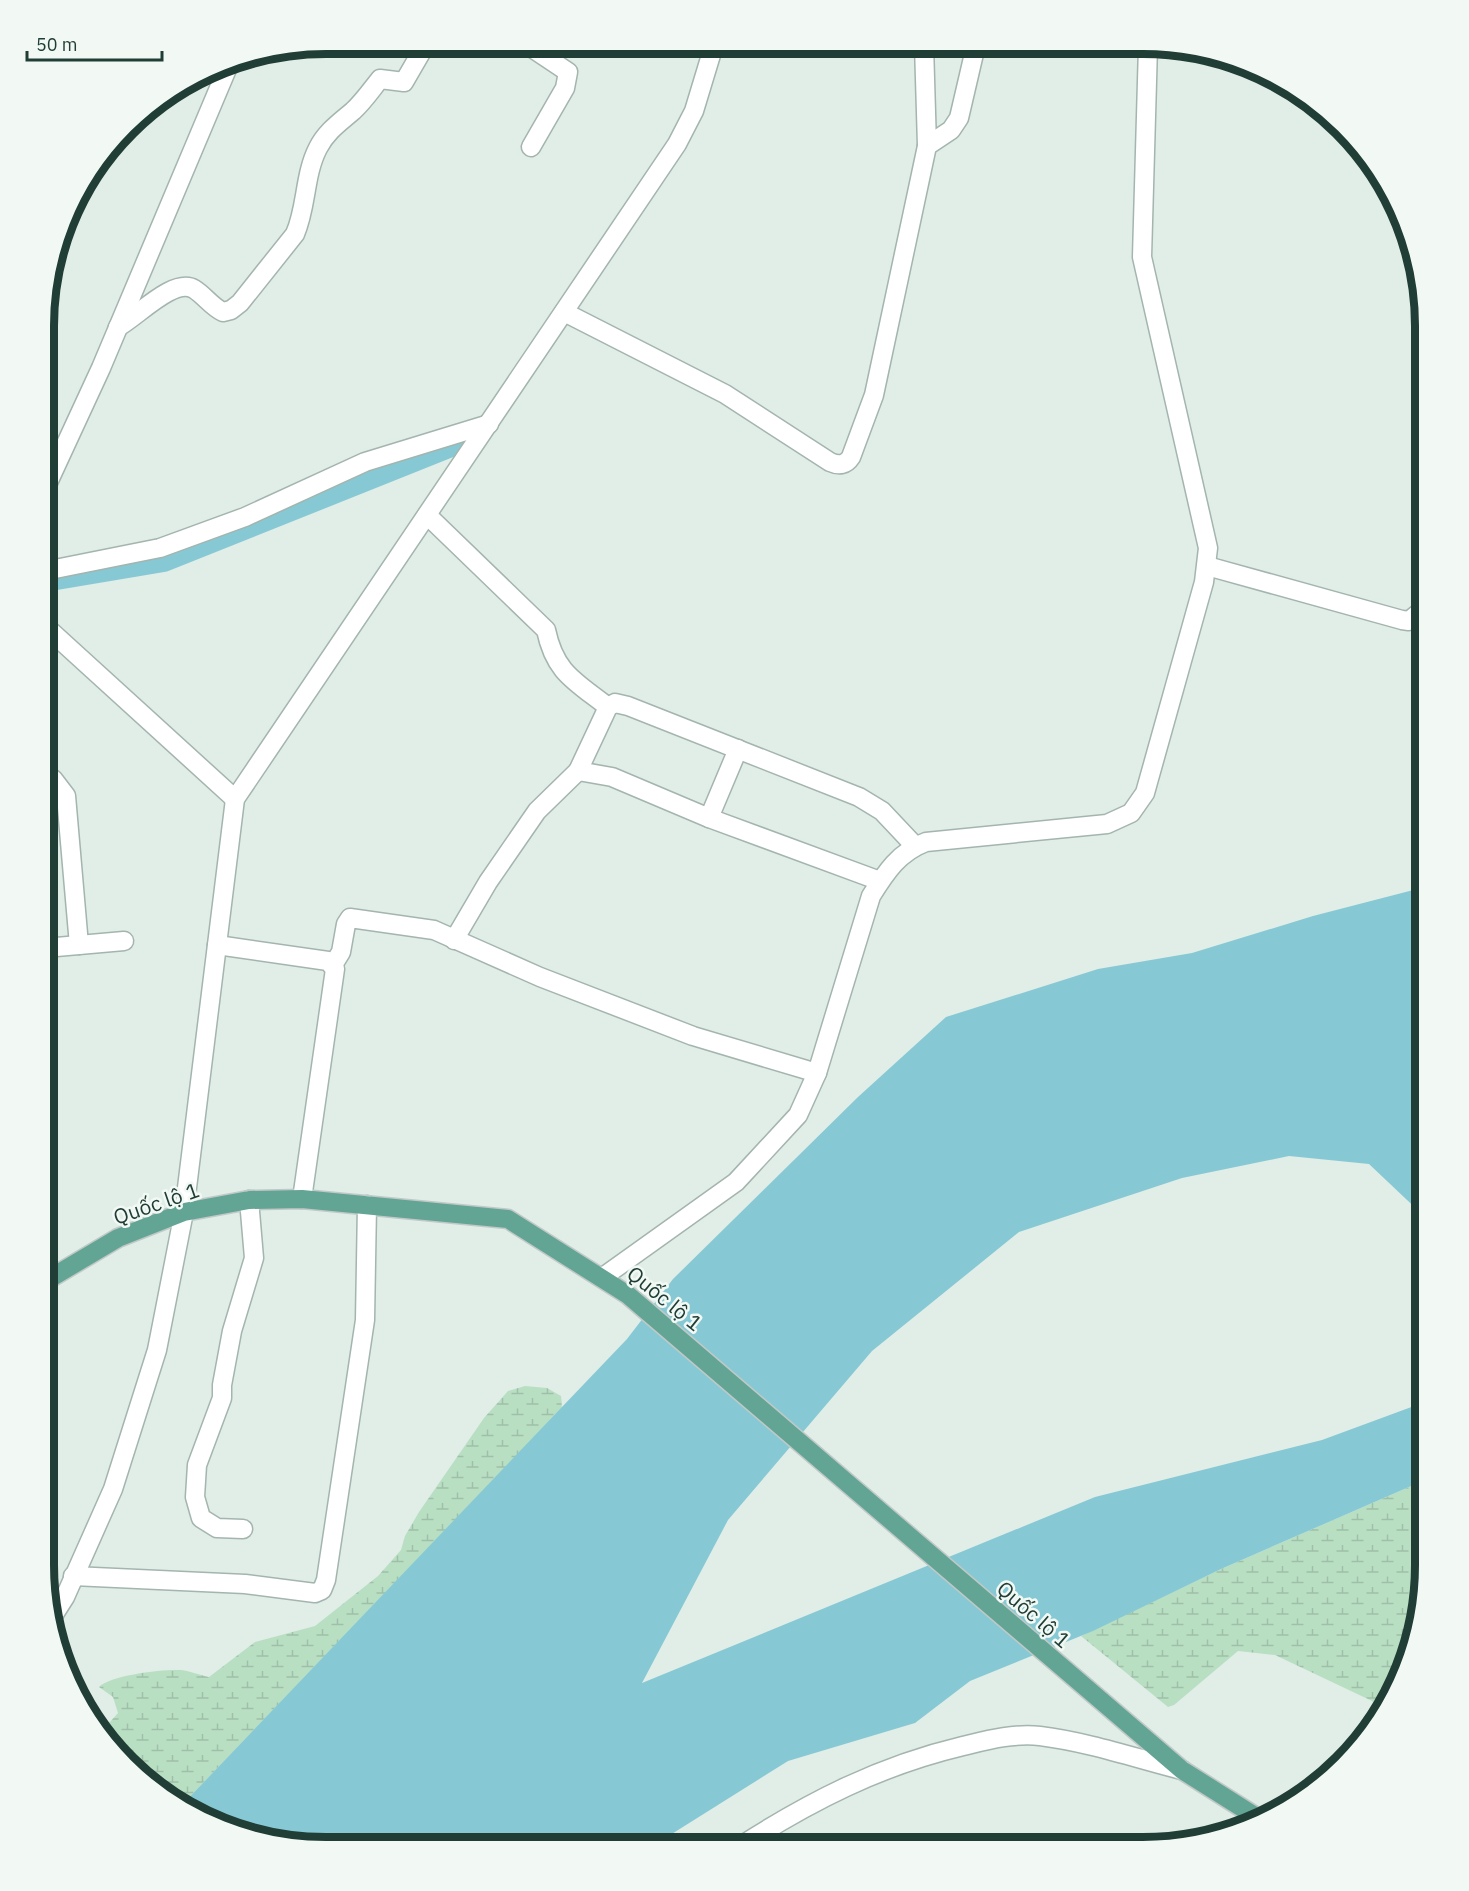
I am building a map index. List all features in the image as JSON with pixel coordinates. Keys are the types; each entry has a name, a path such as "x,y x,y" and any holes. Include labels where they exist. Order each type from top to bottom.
{"main road":[{"name":"Quốc lộ 1","path":"54,1276 118,1238 184,1212 249,1200 302,1199 508,1219 628,1294 1148,1742 1245,1817"}],"street":[{"path":"118,327 134,318 170,289 184,286 192,288 223,312 231,310 240,303 295,234 300,222 307,181 317,150 325,137 354,110 380,79 404,82 420,54"},
{"path":"531,147 565,88 568,72 541,54"},
{"path":"57,1607 74,1576 113,1489 156,1350 184,1212 235,799 689,124 711,54"},
{"path":"564,312 725,394 830,462 839,465 846,463 851,457 874,395 927,146 924,54"},
{"path":"927,146 951,130 959,118 974,54"},
{"path":"603,1277 736,1182 798,1115 817,1073 871,896 900,856 926,842 1107,824 1131,813 1145,793 1207,566 1208,548 1142,257 1148,54"},
{"path":"54,469 118,327 225,74"},
{"path":"54,569 175,543 245,517 365,462 489,424"},
{"path":"427,515 546,630 551,651 562,670 608,707"},
{"path":"1207,566 1402,620 1409,621 1415,616"},
{"path":"54,634 235,799"},
{"path":"454,940 488,882 537,811 578,771 608,707 615,703 738,748 870,803 882,811 915,846"},
{"path":"709,818 738,748"},
{"path":"578,771 612,777 709,818 880,882"},
{"path":"54,780 66,796 79,945"},
{"path":"333,965 341,952 346,924 350,918 434,930 540,977 693,1036 817,1073"},
{"path":"54,947 124,942"},
{"path":"217,945 328,961 333,965 336,973 302,1199"},
{"path":"243,1529 217,1528 201,1518 195,1497 195,1481 197,1465 222,1398 222,1385 232,1331 254,1258 249,1200"},
{"path":"74,1576 245,1584 315,1593 322,1590 326,1580 365,1320 367,1205"},
{"path":"756,1837 795,1812 857,1780 931,1753 1000,1737 1038,1736 1084,1744 1182,1770"}],"green space":[{"path":"525,1386 547,1388 561,1396 562,1408 187,1799 160,1781 110,1731 103,1721 110,1722 118,1713 113,1697 99,1687 105,1683 125,1676 162,1671 181,1670 209,1677 255,1642 315,1626 378,1576 401,1550 405,1536 419,1512 484,1418 508,1391"},
{"path":"1415,1484 1415,1565 1410,1618 1401,1652 1375,1706 1372,1701 1275,1655 1238,1651 1174,1705 1168,1707 1081,1636 1221,1569"}],"water":[{"path":"1415,890 1415,1208 1369,1164 1289,1156 1182,1178 1019,1232 872,1351 728,1520 642,1683 1095,1497 1322,1440 1415,1406 1415,1484 1221,1569 1093,1631 970,1681 915,1723 788,1761 667,1837 326,1837 291,1835 239,1823 187,1799 627,1339 673,1279 858,1097 946,1017 1098,969 1192,953 1313,916"}],"waterway":[{"path":"54,580 164,562 459,444"}]}
